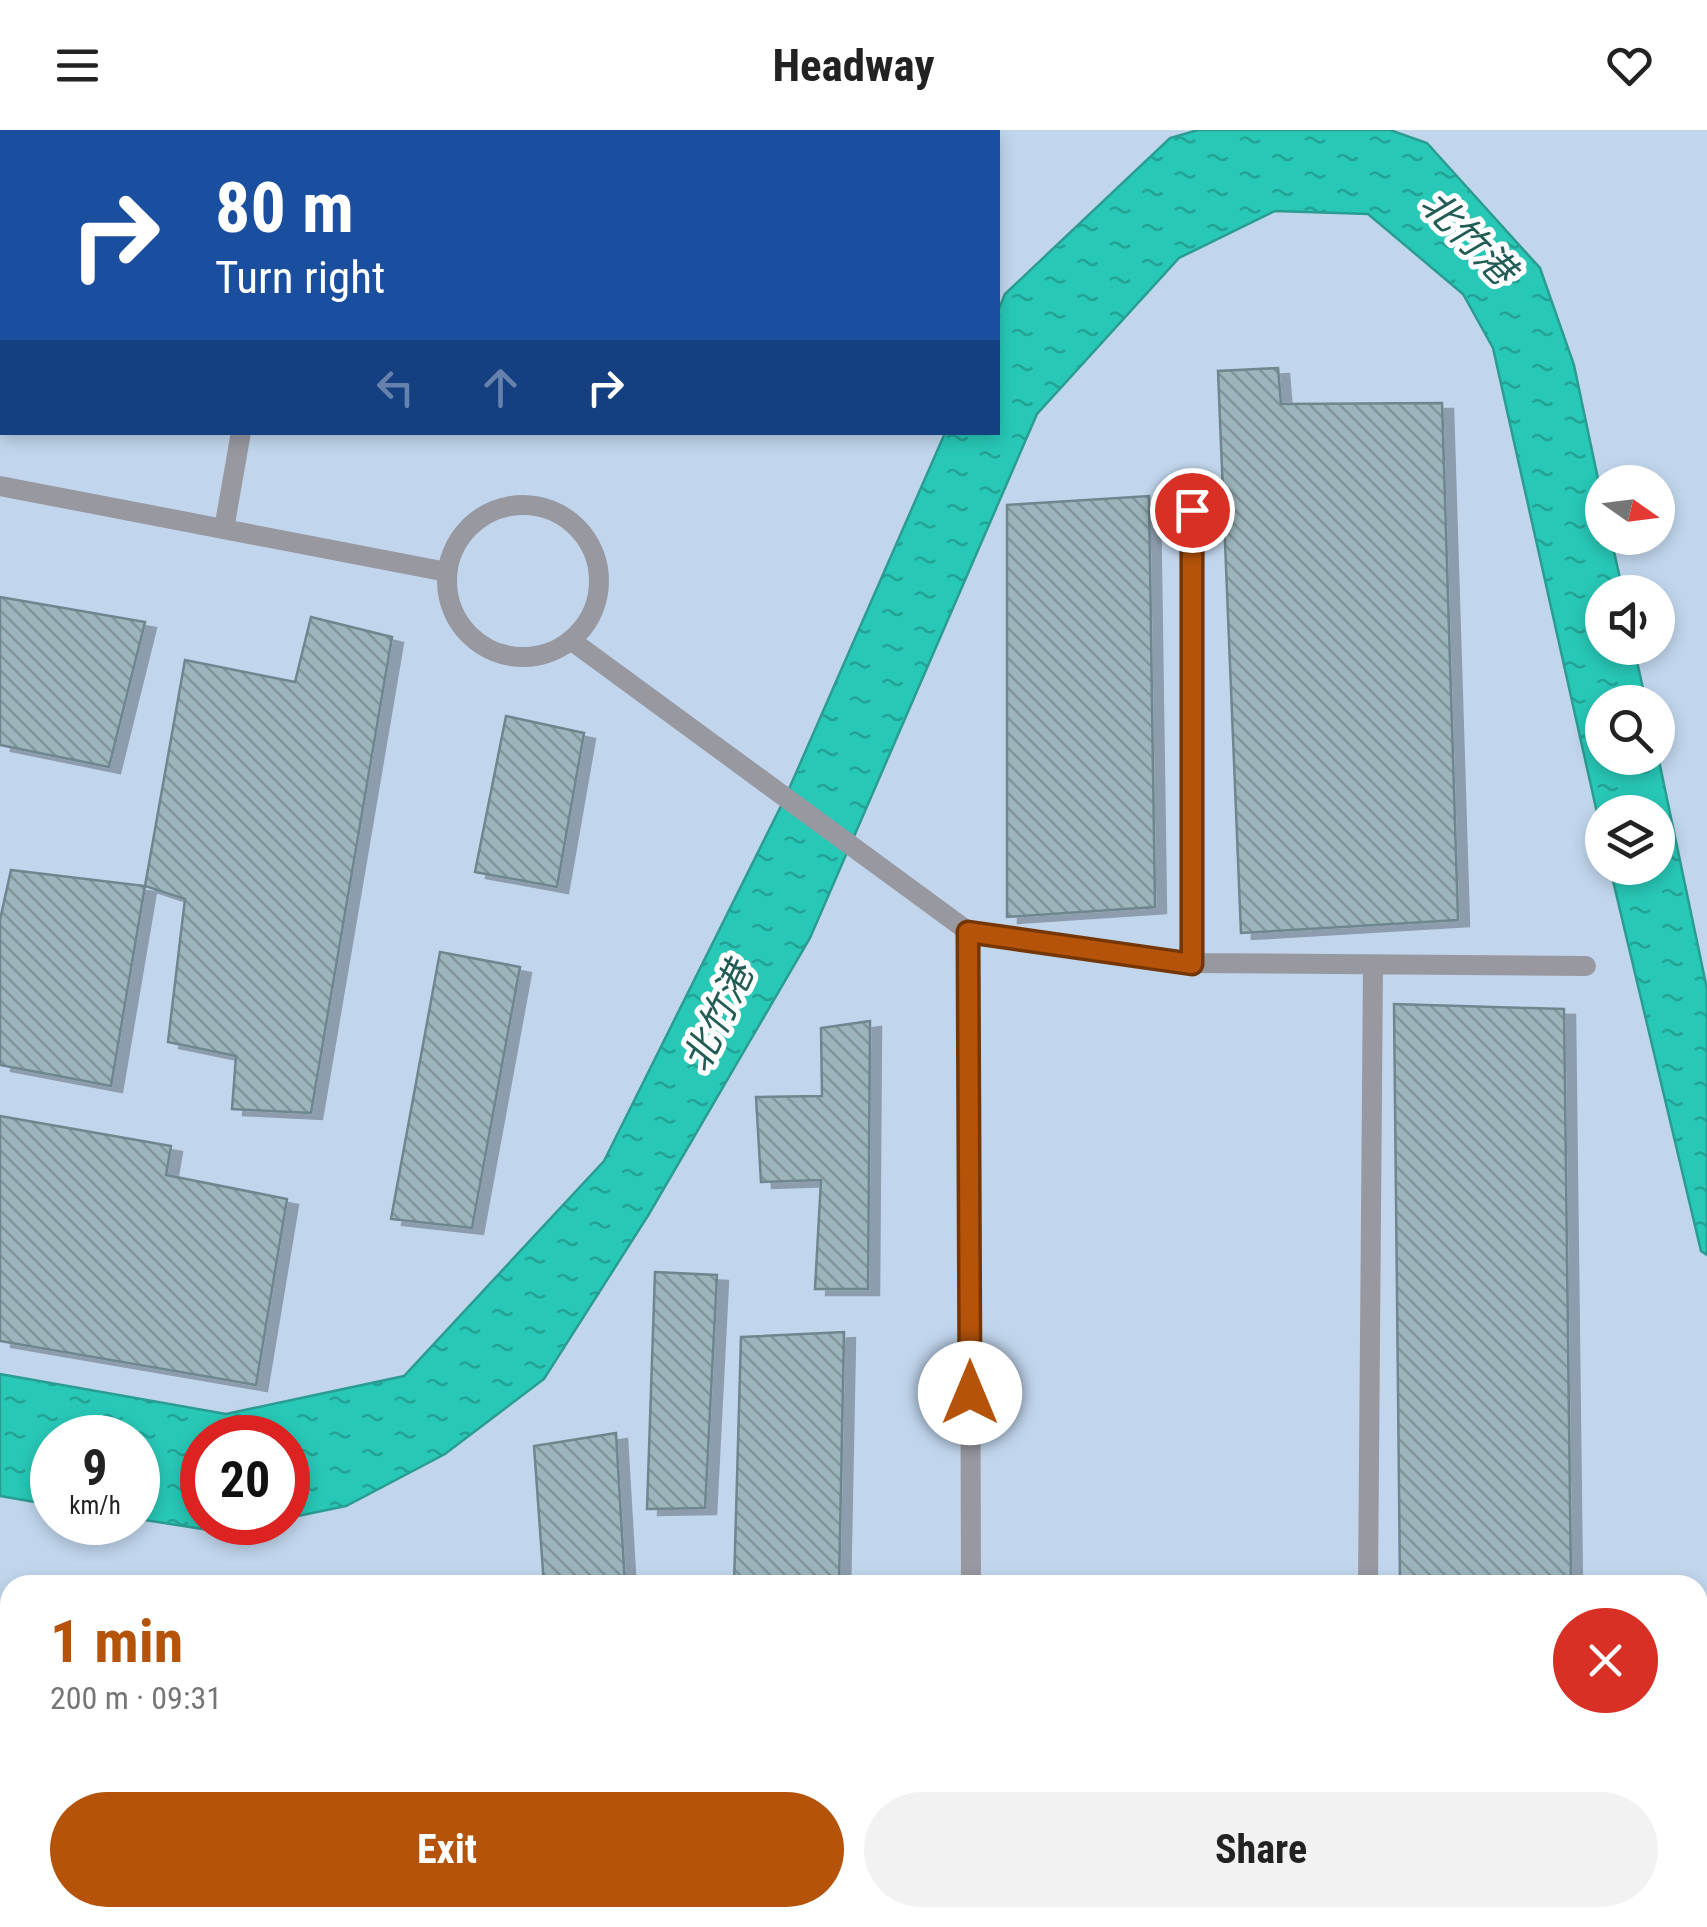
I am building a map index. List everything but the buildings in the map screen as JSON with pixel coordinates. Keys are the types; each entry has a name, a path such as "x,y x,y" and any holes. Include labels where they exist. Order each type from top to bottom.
{"street":[{"path":"1192,510 1192,964"}],"lane":[{"path":"224,529 240,435"},
{"path":"0,486 447,572"},
{"path":"512,505 537,506 560,514 580,529 594,550 600,574 598,598 588,622 572,641 536,656 498,654 475,641 458,622 448,598 447,572 454,548 468,527 488,512 512,505"},
{"path":"572,641 968,932 1192,964 1586,966"},
{"path":"968,932 970,1575"},
{"path":"1368,1575 1373,965"}],"shaded area":[{"path":"1000,130 1707,130 1707,1575 0,1575 0,435 1000,435"}],"water":[{"name":"北竹港","path":"1198,130 1390,130 1427,143 1540,268 1574,365 1595,465 1585,465 1585,555 1615,555 1619,575 1585,575 1585,665 1638,665 1642,685 1585,685 1585,759 1493,348 1463,294 1368,214 1275,211 1179,258 1037,414 810,938 649,1214 544,1379 445,1454 346,1506 310,1513 310,1415 180,1415 180,1526 160,1522 160,1415 30,1415 30,1501 0,1496 0,1374 226,1414 404,1376 604,1161 785,798 944,435 1000,435 1000,306 1005,294 1170,138"},
{"path":"1589,775 1662,775 1666,795 1593,795"},
{"path":"1675,837 1707,989 1707,1255 1701,1251 1614,885 1675,885"}],"route":[{"path":"970,1393 968,932 1192,964 1192,510"}]}
